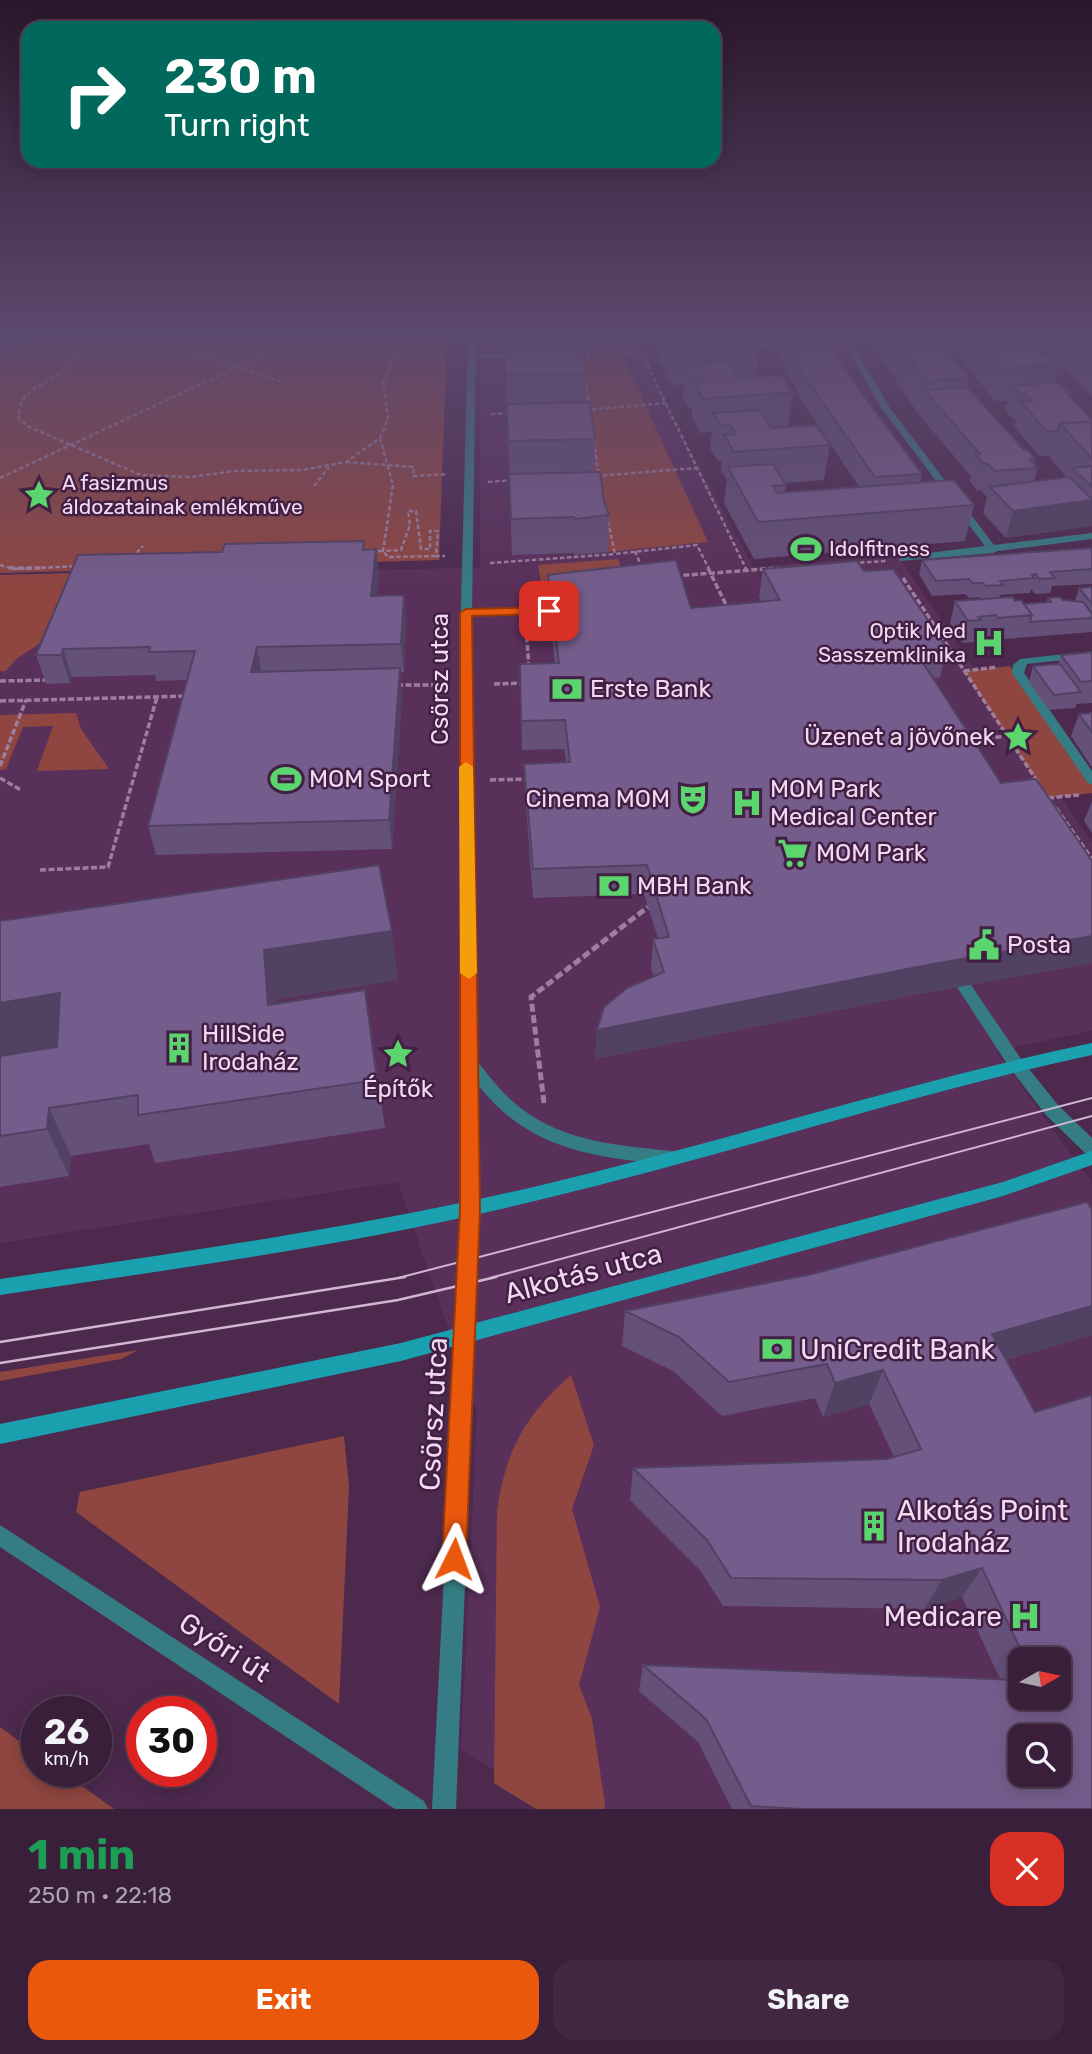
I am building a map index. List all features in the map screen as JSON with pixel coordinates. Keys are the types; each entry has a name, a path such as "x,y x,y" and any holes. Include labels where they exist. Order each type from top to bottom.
{"main road":[{"path":"0,1287 237,1251 470,1209 677,1158 969,1074 1092,1049"},
{"name":"Alkotás utca","path":"0,1434 347,1363 465,1335 1003,1189 1092,1157"}],"street":[{"name":"Csörsz utca","path":"444,1809 470,1209 465,684 470,420"},
{"path":"895,420 993,550"},
{"path":"904,559 1092,536"},
{"path":"466,613 549,611"},
{"path":"1092,654 1024,661 1019,665 1018,673 1092,780"},
{"path":"964,986 1015,1063 1052,1110 1092,1149"},
{"path":"470,1064 505,1106 551,1137 588,1148 677,1158"},
{"name":"Győri út","path":"0,1535 416,1809"}],"path":[{"path":"20,420 141,475 153,477 190,477 235,471 330,466 346,462 414,467 413,476 449,474"},
{"path":"0,478 120,420"},
{"path":"386,420 380,439 393,485 383,551 388,557 445,556"},
{"path":"674,420 746,570"},
{"path":"594,436 601,489"},
{"path":"346,462 380,439"},
{"path":"314,486 330,466"},
{"path":"589,476 696,468"},
{"path":"487,482 519,480"},
{"path":"360,551 401,550 410,525 408,511 416,511 421,549 430,549 430,531 438,531 436,556"},
{"path":"607,514 615,554"},
{"path":"489,563 697,545 733,620"},
{"path":"140,563 127,564 143,546"},
{"path":"635,551 643,570"},
{"path":"852,563 892,561"},
{"path":"0,565 14,569 89,565"},
{"path":"672,577 786,568"},
{"path":"899,572 1048,798 1092,859"},
{"path":"529,671 523,590 562,586"},
{"path":"964,671 1019,665"},
{"path":"0,681 47,680"},
{"path":"494,684 530,683"},
{"path":"387,685 439,685"},
{"path":"0,701 197,696"},
{"path":"40,870 108,867 157,697"},
{"path":"0,766 26,701"},
{"path":"960,741 1007,736"},
{"path":"0,778 21,790"},
{"path":"490,780 535,779"},
{"path":"1048,798 1082,794"},
{"path":"545,1105 531,997 648,906"}],"shaded area":[{"path":"0,420 444,420 439,560 0,573"},
{"path":"480,420 675,420 753,567 898,556 1092,842 1092,1031 996,1051 1092,1183 1092,1809 559,1809 461,1750 477,1413 398,1182 0,1243 0,575 480,568"},
{"path":"537,420 652,420 708,542 608,552"},
{"path":"618,559 625,577 541,582 538,565"},
{"path":"80,573 67,608 55,608 39,644 16,659 6,671 0,671 0,575"},
{"path":"1010,666 1092,784 1092,793 1048,798 964,671"},
{"path":"76,713 81,729 109,769 37,771 53,726 23,727 6,769 0,770 0,715"},
{"path":"138,1350 121,1359 0,1381 0,1372"},
{"path":"571,1375 594,1445 572,1509 600,1607 579,1685 592,1719 605,1804 604,1809 536,1809 494,1783 497,1511 505,1470 520,1436 541,1405"},
{"path":"344,1436 349,1487 339,1704 76,1512 80,1492"},
{"path":"0,1727 21,1742 21,1787 83,1787 114,1809 0,1809"}],"building":[{"path":"507,420 592,420 595,439 508,441"},
{"path":"718,420 766,420 771,428 816,425 830,445 734,452 724,435 736,434 730,425 721,426"},
{"path":"835,420 882,420 922,474 875,477"},
{"path":"951,420 997,420 1036,459 1030,459 1038,468 994,471 976,455 980,454"},
{"path":"1037,420 1092,420 1060,423 1058,431 1046,431"},
{"path":"1092,422 1092,459 1060,423"},
{"path":"773,464 786,485 773,486 777,493 954,480 974,505 758,522 728,467"},
{"path":"1092,466 1092,487 1072,468"},
{"path":"600,472 604,502 609,515 575,519 511,519 509,474"},
{"path":"1069,477 1092,500 1013,511 990,487"},
{"name":"MOM Sport","path":"364,541 363,550 376,549 371,596 404,595 401,644 257,647 251,672 400,668 389,820 148,826 195,651 149,652 150,647 63,649 61,655 36,655 78,555 222,552 225,544"},
{"path":"1092,548 1092,569 1050,572 1055,578 1039,579 1036,574 1032,575 1034,578 1000,581 1003,585 986,586 983,583 972,583 969,579 936,581 922,560"},
{"name":"MOM Park","path":"676,560 691,608 780,600 763,569 857,561 864,571 893,569 947,648 916,652 1001,783 1036,779 1092,861 1092,936 928,965 597,1030 604,1007 627,988 664,972 653,939 669,937 647,865 533,869 524,764 570,762 565,720 521,721 520,664 559,663 548,575"},
{"path":"1092,587 1092,604 1079,588"},
{"path":"1013,597 1015,601 1021,600 1032,615 998,618 996,615 968,621 955,601"},
{"path":"1060,597 1063,600 1083,602 1092,618 1030,622 1032,615 1024,604 1051,602 1048,598"},
{"path":"1092,652 1092,681 1081,682 1061,655"},
{"path":"1060,664 1081,692 1054,695 1033,666"},
{"path":"1092,713 1092,732 1079,714"},
{"path":"379,865 392,931 264,950 268,1005 365,990 377,1080 138,1115 138,1095 49,1108 47,1129 0,1136 0,1056 57,1047 60,993 0,1003 0,921"},
{"name":"Alkotás Point Irodaház","path":"1087,1202 1092,1210 1092,1306 992,1334 1035,1412 1092,1395 1092,1809 800,1809 751,1806 706,1719 643,1665 1008,1680 1008,1710 1071,1710 1071,1647 1019,1647 982,1568 942,1580 731,1578 707,1540 633,1468 887,1459 921,1449 883,1370 835,1383 827,1364 729,1382 679,1337 625,1311 812,1274"}],"tram line":[{"path":"398,1278 1092,1098"},
{"path":"490,1278 1092,1116"},
{"path":"0,1342 405,1277"},
{"path":"0,1363 398,1300 496,1277"}],"slow traffic":[{"path":"466,767 469,973"}],"place":[{"name":"A fasizmus áldozatainak emlékműve","path":"39,495"},
{"name":"Idolfitness","path":"806,549"},
{"name":"Optik Med Sasszemklinika","path":"989,643"},
{"name":"Erste Bank","path":"567,689"},
{"name":"Üzenet a jövőnek","path":"1018,737"},
{"name":"MOM Sport","path":"286,779"},
{"name":"Cinema MOM","path":"693,799"},
{"name":"MOM Park Medical Center","path":"747,803"},
{"name":"MOM Park","path":"793,853"},
{"name":"MBH Bank","path":"614,886"},
{"name":"Posta","path":"984,945"},
{"name":"HillSide Irodaház","path":"179,1048"},
{"name":"Építők","path":"398,1054"},
{"name":"UniCredit Bank","path":"777,1349"},
{"name":"Alkotás Point Irodaház","path":"874,1526"},
{"name":"Medicare","path":"1025,1616"}],"route":[{"path":"454,1559 470,1209 466,613 549,611"}]}
